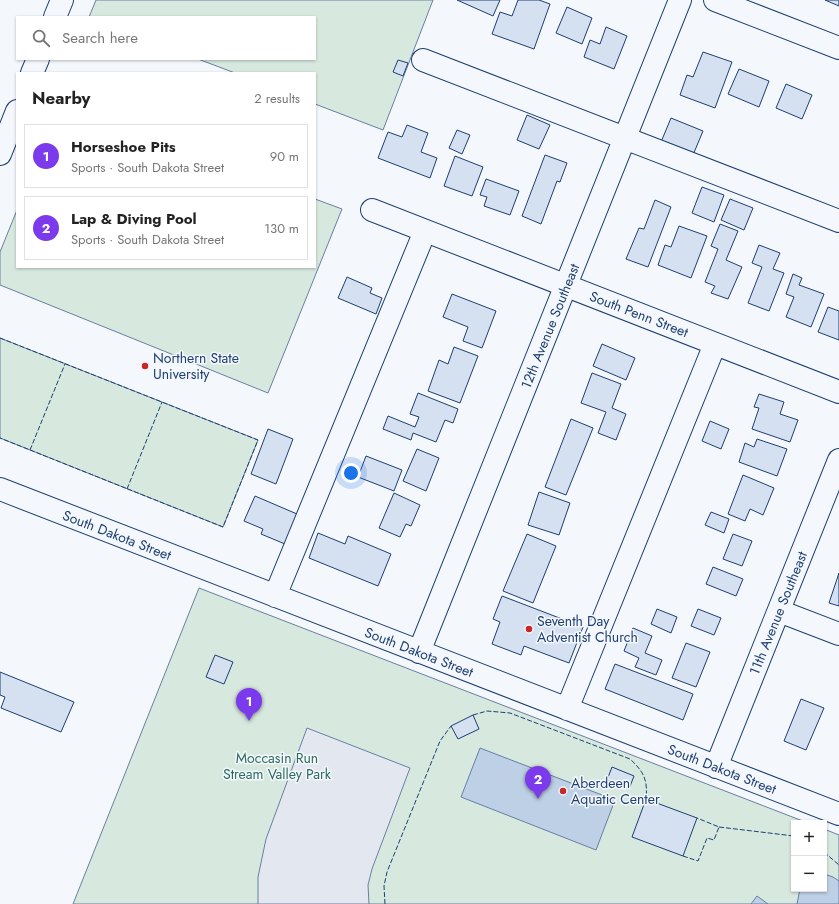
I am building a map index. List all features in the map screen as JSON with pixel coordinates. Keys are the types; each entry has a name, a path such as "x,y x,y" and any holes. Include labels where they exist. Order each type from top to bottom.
{"street":[{"name":"12th Avenue Southeast","path":"419,652 680,0"},
{"path":"715,0 839,48"},
{"path":"32,72 38,60"},
{"path":"423,60 839,221"},
{"path":"0,154 16,114"},
{"name":"South Penn Street","path":"372,210 839,392"},
{"path":"275,596 425,231"},
{"path":"567,709 715,344"},
{"name":"11th Avenue Southeast","path":"716,767 839,460"},
{"name":"South Dakota Street","path":"0,490 839,814"},
{"path":"779,611 839,634"}],"green space":[{"path":"96,0 433,0 383,130 316,104 316,72 232,72 201,60 316,60 316,16 89,16"},
{"path":"316,199 342,209 268,393 0,285 0,252 16,212 16,268 316,268"},
{"path":"0,338 258,440 223,527 0,438"},
{"name":"Moccasin Run Stream Valley Park","path":"199,588 800,820 791,820 791,892 827,892 827,830 839,835 839,904 73,904"}],"shaded area":[{"path":"307,728 410,768 372,869 368,885 369,904 258,904 258,877 266,839"}],"water":[{"path":"480,748 615,800 596,850 461,797"},
{"path":"827,875 839,881 839,904 797,904 799,892 827,892"},
{"path":"757,896 768,904 751,904"}],"building":[{"path":"457,0 500,0 493,16"},
{"path":"518,0 539,0 550,4 534,49 492,34 500,12 512,16"},
{"path":"825,0 839,0 839,6"},
{"path":"567,7 592,18 582,44 556,33"},
{"path":"606,27 627,36 614,69 584,57 590,40 600,44"},
{"path":"703,52 732,62 715,108 680,95 687,75 693,77"},
{"path":"398,60 408,63 403,76 393,72"},
{"path":"739,69 769,81 759,107 728,94"},
{"path":"786,84 812,95 802,119 776,108"},
{"path":"527,115 550,125 539,149 517,140"},
{"path":"671,118 703,131 693,155 661,142"},
{"path":"407,125 428,133 421,152 437,158 430,178 378,158 388,132 402,137"},
{"path":"457,130 470,135 462,154 449,148"},
{"path":"545,155 567,163 560,182 557,181 541,224 522,216"},
{"path":"455,156 483,167 472,196 444,186"},
{"path":"486,179 519,191 510,215 484,206 487,197 480,195"},
{"path":"702,187 724,195 714,222 692,213"},
{"path":"730,199 753,208 744,230 721,220"},
{"path":"655,200 671,207 648,267 626,259 639,228 644,229"},
{"path":"720,224 738,231 726,260 742,267 728,299 711,293 715,286 705,282 718,249 711,246"},
{"path":"679,226 707,236 691,278 658,265 665,245 671,247"},
{"path":"759,245 780,253 773,269 784,273 769,311 748,303 762,267 752,263"},
{"path":"793,274 802,278 799,285 824,294 811,327 786,317 794,297 786,294"},
{"path":"347,277 372,288 370,293 382,298 376,314 338,298"},
{"path":"452,294 496,311 482,348 463,341 468,327 443,317"},
{"path":"828,307 839,311 839,340 818,332"},
{"path":"602,344 635,358 626,380 593,366"},
{"path":"454,347 478,356 460,403 428,391 439,360 448,364"},
{"path":"592,373 621,384 612,408 626,414 616,440 598,433 606,412 581,403"},
{"path":"418,393 458,409 453,423 445,420 436,442 413,433 411,440 383,429 388,416 415,427 419,417 410,414"},
{"path":"759,394 784,402 780,414 798,420 790,442 752,429 759,408 754,407"},
{"path":"571,419 593,428 566,495 545,487"},
{"path":"710,421 729,429 721,449 702,441"},
{"path":"268,429 293,439 276,484 251,474"},
{"path":"757,439 787,449 777,476 739,462 745,443 754,447"},
{"path":"417,449 439,458 426,491 403,481"},
{"path":"366,456 402,470 394,491 358,477"},
{"path":"743,475 774,488 763,515 750,509 745,521 728,514"},
{"path":"539,492 570,503 559,535 528,525"},
{"path":"394,493 420,505 411,526 406,524 400,537 379,528"},
{"path":"255,496 297,514 285,544 261,534 263,529 244,521"},
{"path":"711,512 729,519 724,533 705,525"},
{"path":"318,533 345,544 348,536 391,554 378,586 309,558"},
{"path":"527,534 556,546 533,603 503,591"},
{"path":"733,534 752,541 742,566 723,559"},
{"path":"713,567 743,579 736,596 706,584"},
{"path":"839,573 839,606 829,603"},
{"path":"502,596 583,627 569,663 524,646 521,655 492,644 500,622 493,619"},
{"path":"657,609 677,617 671,633 651,624"},
{"path":"698,609 721,618 714,635 691,626"},
{"path":"633,628 652,636 645,653 662,660 656,675 635,667 639,658 624,651"},
{"path":"686,643 710,652 696,687 672,678"},
{"path":"215,655 233,662 224,684 206,677"},
{"path":"615,664 693,694 683,720 605,689"},
{"path":"0,672 74,702 61,732 1,708 5,697 0,695"},
{"path":"801,699 824,708 806,750 784,741"},
{"path":"473,715 479,729 458,739 451,726"},
{"path":"612,767 634,776 629,789 607,780"},
{"path":"646,799 697,818 683,856 632,837"}],"fence":[{"path":"0,338 258,440 223,527 0,438"},
{"path":"30,450 65,364"},
{"path":"127,489 162,402"},
{"path":"473,715 487,711 510,713 630,759 642,772 646,781 646,799"},
{"path":"385,904 384,886 387,872 440,741 451,726"},
{"path":"683,856 698,861 707,838 714,840 719,827 697,818"},
{"path":"719,827 791,836"},
{"path":"827,855 839,865"}],"place":[{"name":"Northern State University","path":"145,366"},
{"name":"Seventh Day Adventist Church","path":"529,629"},
{"name":"Horseshoe Pits","path":"249,721"},
{"name":"Aberdeen Aquatic Center","path":"563,791"},
{"name":"Lap & Diving Pool","path":"538,799"}]}
